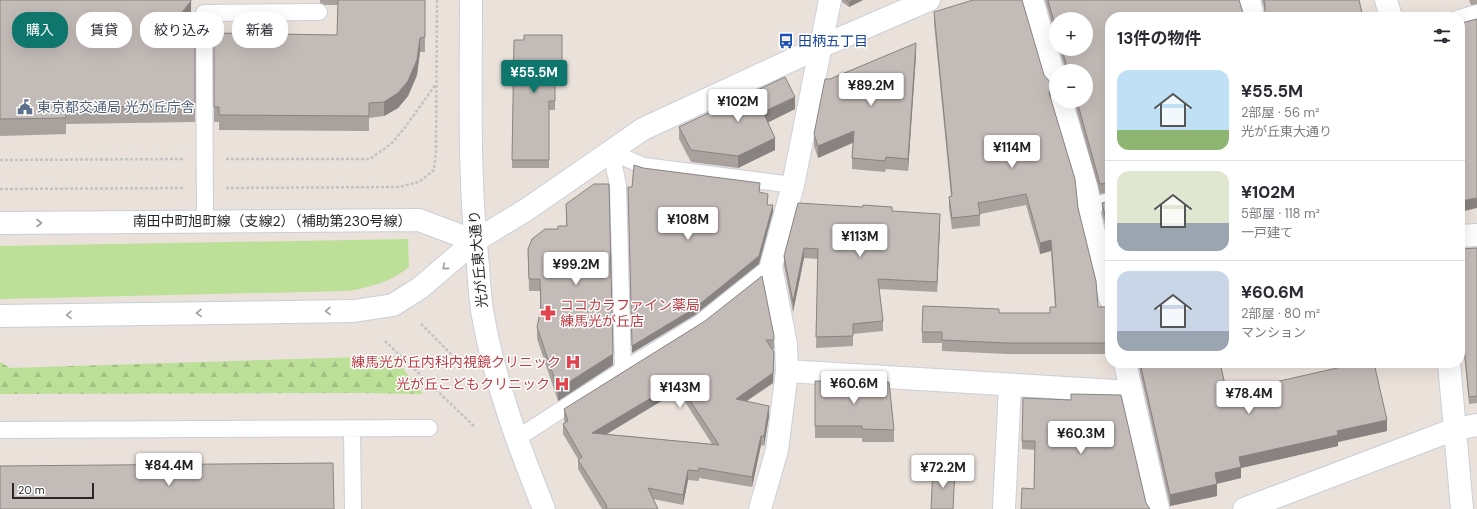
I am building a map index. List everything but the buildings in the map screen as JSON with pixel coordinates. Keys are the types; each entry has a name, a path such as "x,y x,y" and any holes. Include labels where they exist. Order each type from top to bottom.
{"street":[{"name":"光が丘東大通り","path":"471,0 471,170 475,241 483,316 498,378 516,439 544,509"},
{"path":"760,509 777,450 788,371 786,344 771,266 793,184 830,0"},
{"path":"0,316 354,311 393,305 420,288 475,241 526,210 643,129 820,47 929,0"},
{"path":"1032,0 1051,64"},
{"path":"1249,0 1252,12"},
{"path":"1386,0 1390,12"},
{"path":"1465,20 1477,16"},
{"path":"1063,108 1087,188 1089,206 1105,276"},
{"name":"南田中町旭町線（支線2）（補助第230号線）","path":"0,223 419,220 475,241"},
{"path":"1465,235 1477,234"},
{"path":"1126,368 1158,509"},
{"path":"1449,368 1462,509"},
{"path":"788,371 1010,386 1131,392"},
{"path":"1004,509 1010,386"},
{"path":"1244,509 1455,429 1477,425"}],"lane":[{"path":"205,222 204,13 319,12"},
{"path":"611,152 644,166 793,184"},
{"path":"611,152 618,185 623,370"},
{"path":"1089,206 1105,202"},
{"path":"516,439 623,370 700,323 771,266"},
{"path":"0,430 429,428"},
{"path":"352,429 353,509"}],"path":[{"path":"0,189 399,187 419,182 434,170 436,151 437,0"},
{"path":"0,160 370,159 391,144 406,126 436,83"},
{"path":"421,324 459,362"},
{"path":"385,341 475,427"}],"green space":[{"path":"408,239 409,267 395,277 380,283 365,288 348,291 0,299 0,246"},
{"path":"393,356 423,394 0,394 0,362 10,368"}],"place":[{"name":"田柄五丁目","path":"786,41"},
{"name":"東京都交通局 光が丘庁舎","path":"25,107"},
{"name":"ココカラファイン薬局 練馬光が丘店","path":"548,313"},
{"name":"練馬光が丘内科内視鏡クリニック","path":"573,362"},
{"name":"光が丘こどもクリニック","path":"562,384"}]}
